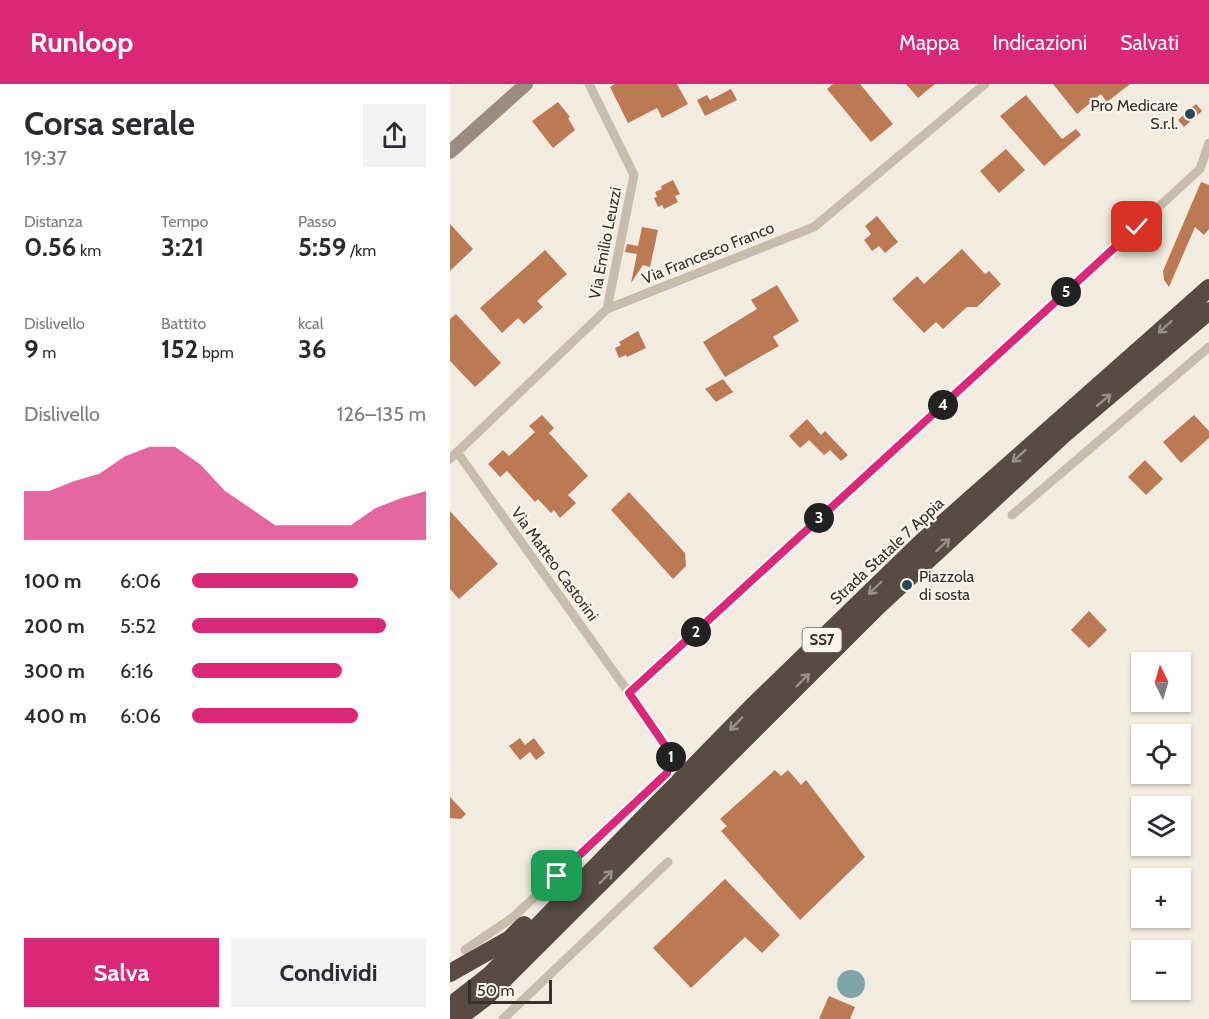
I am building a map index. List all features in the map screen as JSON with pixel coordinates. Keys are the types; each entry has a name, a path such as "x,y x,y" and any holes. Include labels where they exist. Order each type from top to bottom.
{"highway":[{"name":"Strada Statale 7 Appia","path":"450,1006 489,976 751,708 922,542 1209,288"},
{"name":"Strada Statale 7 Appia","path":"457,1019 486,997 877,607 1063,435 1209,310"},
{"path":"450,973 510,939 642,820"}],"street":[{"path":"450,152 526,84"},
{"name":"Via Emilio Leuzzi","path":"589,84 634,175 607,309"},
{"name":"Via Francesco Franco","path":"454,456 607,309 814,227 985,84"},
{"path":"629,693 1200,169 1209,143"},
{"path":"1012,515 1209,347"},
{"name":"Via Matteo Castorini","path":"454,456 629,693 671,754 667,773 512,918 465,950"},
{"path":"502,1019 668,862"}],"water":[{"path":"851,970 861,974 865,984 861,994 851,998 841,994 837,984 841,974"}],"building":[{"path":"615,84 677,84 688,104 662,118 657,108 628,123 610,87"},
{"path":"833,84 860,84 893,124 871,142 827,89"},
{"path":"906,84 935,84 918,98"},
{"path":"1053,84 1130,84 1107,102 1101,94 1077,114"},
{"path":"731,89 737,100 705,116 697,100 707,95 710,100"},
{"path":"1026,95 1062,139 1076,129 1081,135 1044,166 1000,116"},
{"path":"558,102 570,117 568,118 575,130 553,148 532,121"},
{"path":"1196,104 1202,111 1184,127 1178,120"},
{"path":"1006,149 1025,170 999,193 980,171"},
{"path":"673,180 680,194 675,196 678,202 664,209 662,205 658,207 654,198 657,197 655,192"},
{"path":"1201,182 1209,185 1209,229 1204,235 1195,227 1169,287 1164,280 1163,271"},
{"path":"877,216 898,242 885,253 879,246 872,251 864,240 871,234 865,226"},
{"path":"450,224 473,249 450,271"},
{"path":"642,227 658,230 650,267 643,265 631,283 637,254 625,252 627,244 638,246"},
{"path":"962,249 985,274 989,271 1001,284 977,307 967,307 943,329 936,322 924,333 892,299 917,276 924,284"},
{"path":"545,250 567,274 537,301 543,307 524,324 518,318 502,333 480,308"},
{"path":"777,285 799,321 773,337 779,346 725,377 703,342 757,309 751,300"},
{"path":"456,314 501,363 475,387 450,361 450,319"},
{"path":"638,331 646,348 627,357 626,355 619,358 615,348 621,345 619,342"},
{"path":"723,379 733,392 716,402 705,389"},
{"path":"542,415 554,428 549,433 588,476 568,495 576,503 560,518 554,510 551,513 538,499 535,502 507,471 500,477 488,464 503,450 509,456 535,432 529,426"},
{"path":"1194,415 1209,431 1209,438 1181,463 1163,442"},
{"path":"807,419 821,435 825,431 848,455 841,461 830,450 824,455 809,440 800,448 789,436"},
{"path":"1145,460 1163,479 1146,495 1128,477"},
{"path":"629,492 685,553 686,566 673,579 611,510"},
{"path":"450,511 498,564 459,599 450,589"},
{"path":"1089,611 1107,630 1089,648 1071,630"},
{"path":"520,738 525,745 534,738 545,753 536,760 530,752 520,760 509,746"},
{"path":"775,770 781,776 788,770 801,785 806,780 865,857 800,920 721,831 727,826 720,819"},
{"path":"450,797 466,814 461,819 450,818"},
{"path":"725,879 780,935 762,953 745,937 691,988 653,948"},
{"path":"829,996 855,1007 850,1019 819,1019"}],"place":[{"name":"Pro Medicare S.r.l.","path":"1190,114"},
{"name":"Piazzola di sosta","path":"907,585"}],"route":[{"path":"557,876 667,773 671,754 629,693 1137,227"}]}
